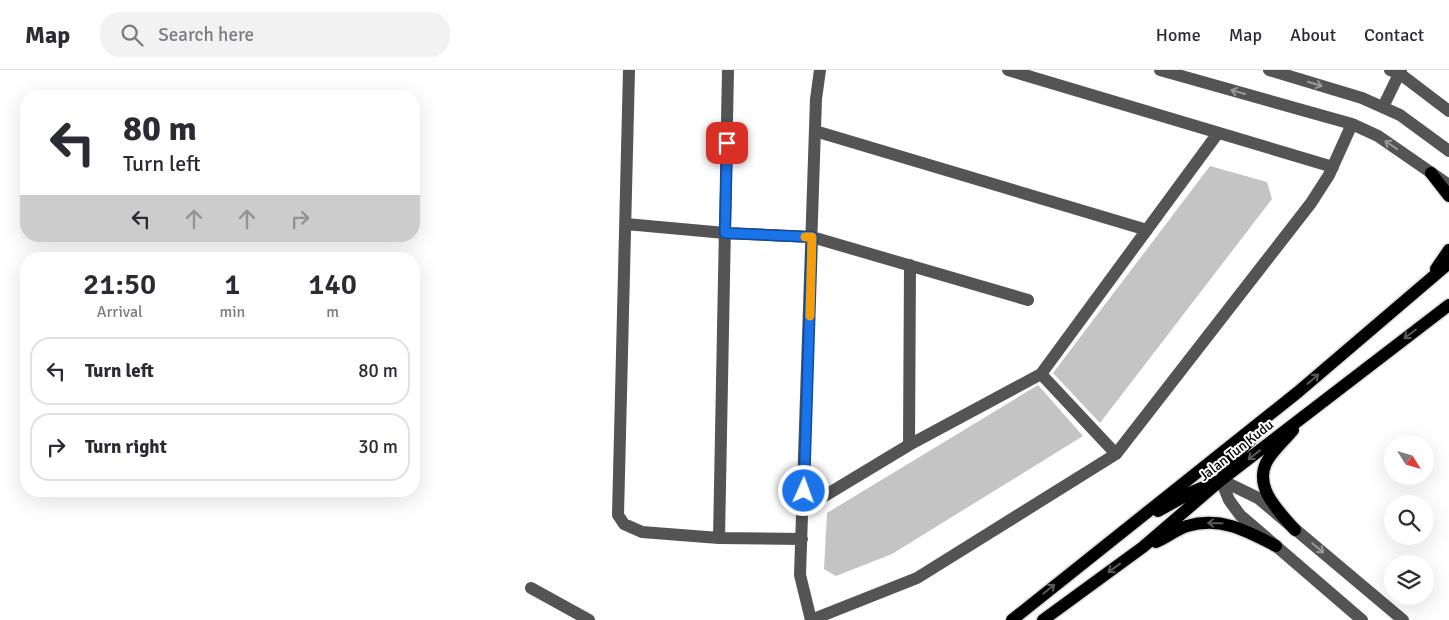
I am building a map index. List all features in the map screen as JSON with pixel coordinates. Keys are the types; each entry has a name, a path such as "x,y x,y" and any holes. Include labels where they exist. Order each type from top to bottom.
{"main road":[{"path":"1431,173 1449,196"},
{"path":"1431,278 1449,250"},
{"path":"1012,620 1298,392 1449,263"},
{"name":"Jalan Tun Kudu","path":"1043,620 1143,547 1221,480 1449,305"},
{"path":"1130,526 1194,491 1221,480 1232,459 1298,392"},
{"path":"1296,530 1268,496 1263,476 1267,462 1302,418"},
{"path":"1143,547 1186,526 1220,522 1238,527 1276,546"}],"street":[{"path":"629,70 618,515 624,524 642,532 719,538 802,539"},
{"path":"719,538 728,70"},
{"path":"820,70 816,99 800,575 811,620 917,578 1116,454 1311,203 1333,167 1352,124"},
{"path":"1008,70 1333,167"},
{"path":"1160,70 1352,124 1378,136 1449,185"},
{"path":"1269,70 1362,98 1383,107 1400,115 1449,151"},
{"path":"1383,107 1397,71 1449,111"},
{"path":"815,131 1147,230"},
{"path":"803,509 909,446 1041,374 1218,133"},
{"path":"626,224 725,233 812,237 1028,300"},
{"path":"909,446 910,265"},
{"path":"1041,374 1116,454"},
{"path":"1221,480 1258,498 1404,620"},
{"path":"1221,480 1229,500 1240,515 1362,620"},
{"path":"530,588 589,620"}],"building":[{"path":"1210,166 1267,182 1272,199 1100,423 1053,373"},
{"path":"1038,385 1083,436 892,554 836,576 824,569 827,513"}],"slow traffic":[{"path":"805,237 812,237 810,316"}],"route":[{"path":"727,143 725,233 812,237 804,491"}]}
